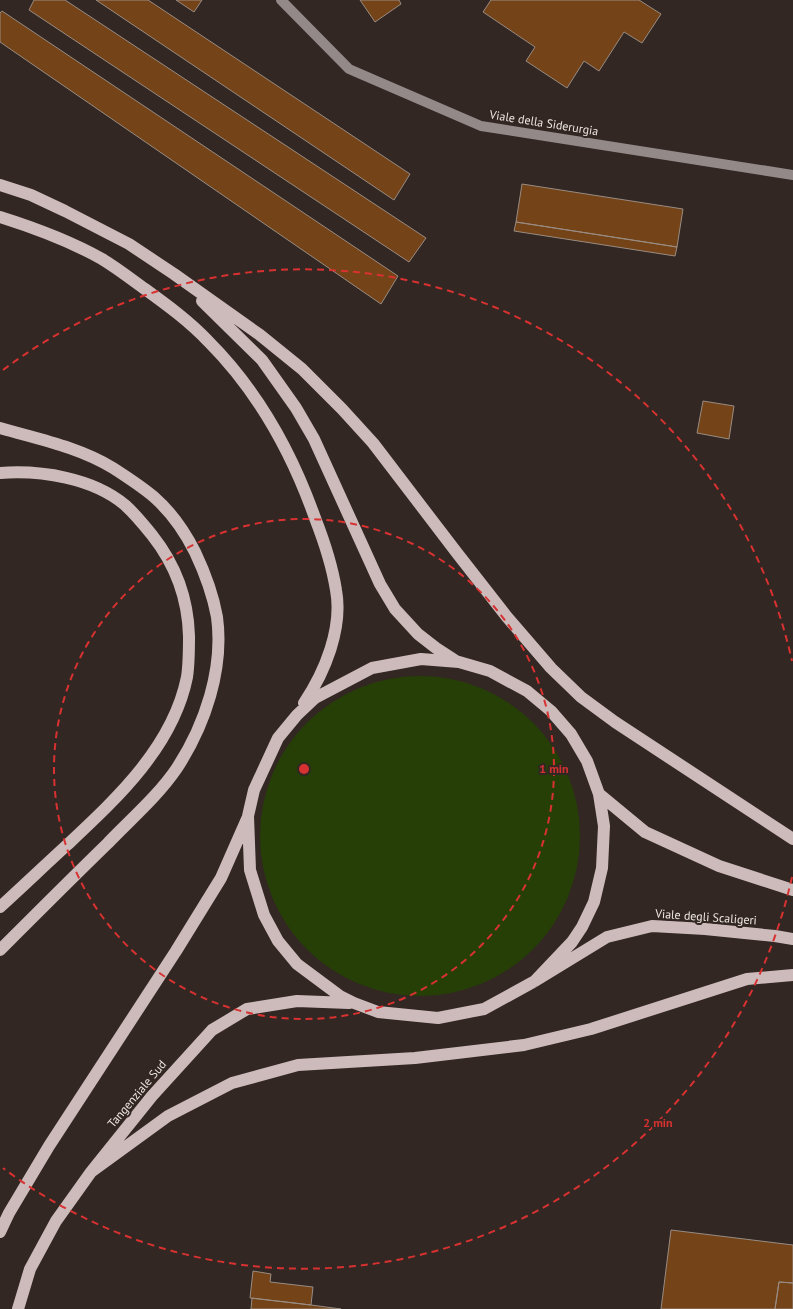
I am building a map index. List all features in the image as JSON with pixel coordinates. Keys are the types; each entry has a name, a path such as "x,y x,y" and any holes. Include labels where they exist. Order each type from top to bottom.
{"highway":[{"path":"0,185 31,195 99,227 129,244 260,335 302,369 373,443 507,617 551,668 582,697 614,722 793,839"},
{"path":"0,217 48,234 103,260 172,308 208,341 251,392 268,418 286,449 306,491 331,565 337,591 337,616 332,642 325,666 314,689 297,715"},
{"path":"174,274 262,360 296,408 314,439 380,584 395,609 418,634 436,648 459,662"},
{"path":"0,428 72,449 111,467 133,481 155,498 180,528 202,567 217,617 218,636 215,675 202,722 175,770 143,807 0,950"},
{"path":"0,473 33,473 83,482 102,491 124,505 160,544 174,569 183,593 189,619 187,677 178,706 164,735 147,762 86,827 0,907"},
{"name":"Viale degli Scaligeri","path":"535,982 572,942 582,927 594,902 602,868 604,826 599,794 587,761 571,734 552,711 527,691 490,671 459,662 421,659 372,668 315,698 297,715 278,738 254,790 248,816 250,870 264,915 278,941 297,964 340,996 378,1012 438,1018 484,1009 535,982 607,937 652,926 705,929 793,939"},
{"name":"Viale degli Scaligeri","path":"599,794 644,832 719,866 793,890"},
{"path":"0,1232 49,1146 172,958 221,878 248,816"},
{"path":"91,1172 168,1116 232,1083 298,1065 415,1058 524,1045 591,1029 747,979 793,975"},
{"name":"Tangenziale Sud","path":"18,1309 30,1269 56,1221 91,1172 152,1096 212,1030 247,1009 297,1001 354,1003"}],"street":[{"name":"Viale della Siderurgia","path":"281,0 349,69 481,126 793,175"}],"green space":[{"path":"420,676 451,679 481,688 509,703 533,723 553,747 568,775 577,805 580,836 577,867 568,897 553,925 533,949 509,969 481,984 451,993 420,996 389,993 359,984 331,969 307,949 287,925 272,897 263,867 260,836 263,805 272,775 287,747 307,723 331,703 359,688 389,679"}],"building":[{"path":"34,0 65,0 426,238 409,262 29,10"},
{"path":"96,0 148,0 410,174 394,200"},
{"path":"176,0 202,0 194,12"},
{"path":"360,0 399,0 401,4 375,22"},
{"path":"491,0 639,0 661,14 642,43 624,32 599,71 584,61 567,88 526,61 535,47 483,12"},
{"path":"2,11 398,276 381,304 0,42 0,13"},
{"path":"522,184 683,209 677,247 516,222"},
{"path":"516,222 677,247 675,256 514,231"},
{"path":"703,401 734,406 729,439 697,433"},
{"path":"671,1230 793,1245 793,1283 779,1282 775,1309 661,1309"},
{"path":"253,1271 271,1274 270,1282 313,1287 311,1305 250,1298"},
{"path":"779,1282 793,1283 793,1309 775,1309"},
{"path":"252,1298 311,1305 341,1309 251,1309"}]}
